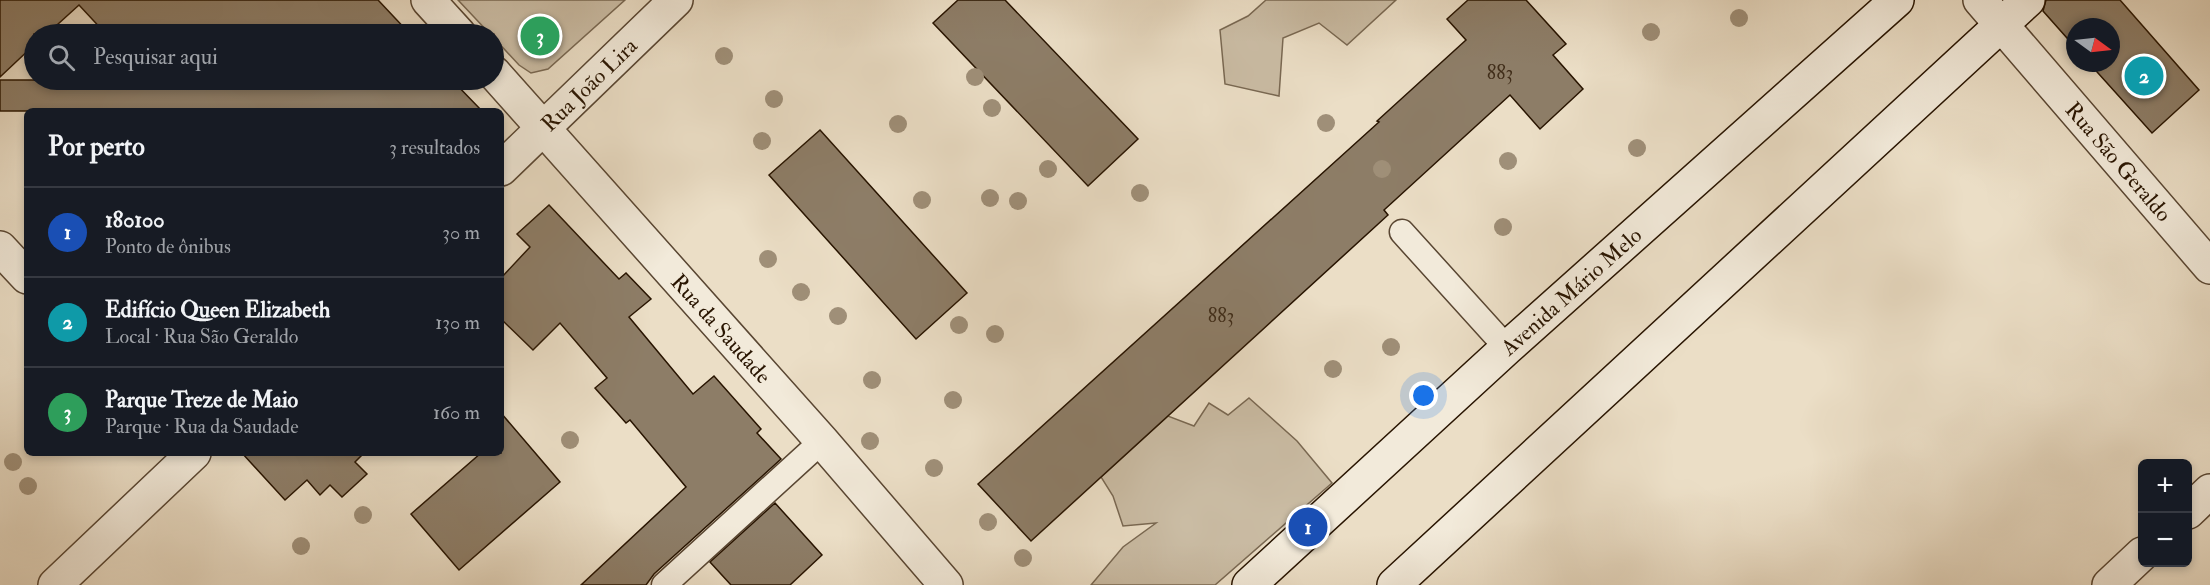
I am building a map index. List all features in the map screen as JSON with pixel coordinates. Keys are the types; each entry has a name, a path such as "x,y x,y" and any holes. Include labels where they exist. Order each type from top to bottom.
{"main road":[{"path":"428,0 450,24"},
{"name":"Rua João Lira","path":"504,166 676,0"},
{"name":"Avenida Mário Melo","path":"1249,585 1507,348 1897,0"},
{"name":"Rua São Geraldo","path":"1980,0 2210,267"},
{"path":"1394,585 2028,0"},
{"name":"Rua da Saudade","path":"504,84 822,441 946,585"},
{"path":"0,248 24,274"},
{"path":"55,585 190,456"},
{"path":"2192,507 2210,491"},
{"path":"2109,585 2138,558"}],"lane":[{"path":"1402,232 1507,348"},
{"path":"664,585 822,441"}],"shaded area":[{"path":"458,0 625,0 548,69 531,73 519,65 504,49 504,24 481,24"},
{"path":"1266,0 1396,0 1347,45 1319,23 1283,38 1279,96 1225,84 1220,30 1248,16"},
{"path":"1249,398 1297,441 1332,483 1215,585 1091,585 1123,547 1156,523 1123,526 1113,496 1101,477 1168,416 1194,426 1209,403 1228,415"}],"building":[{"path":"0,0 378,0 401,24 97,24 79,5 58,24 24,24 24,54 0,77"},
{"path":"958,0 1005,0 1138,139 1088,186 933,23"},
{"path":"1468,0 1526,0 1566,44 1553,55 1583,89 1540,129 1510,95 1384,210 1388,215 1031,541 978,484 1379,122 1377,121 1466,40 1447,19"},
{"path":"2046,0 2120,0 2199,90 2152,133 2097,72 2120,72 2120,18 2066,18 2066,37 2043,11"},
{"path":"0,80 24,80 24,90 462,90 479,108 24,108 24,111 0,111"},
{"path":"820,130 967,293 916,339 769,175"},
{"path":"549,205 619,279 626,273 651,299 629,317 693,394 714,376 761,429 757,433 781,459 654,574 646,585 581,585 686,487 630,420 626,423 595,388 607,378 560,323 533,350 504,322 504,275 530,247 517,234"},
{"path":"504,417 560,482 459,570 411,514 478,456 504,456"},
{"path":"245,456 361,456 355,462 367,474 342,497 330,485 320,495 307,480 285,500"},
{"path":"775,503 822,555 790,585 731,585 710,562"}],"place":[{"name":"Parque Treze de Maio","path":"540,36"},
{"name":"Edifício Queen Elizabeth","path":"2144,76"},
{"name":"180100","path":"1308,527"}]}
